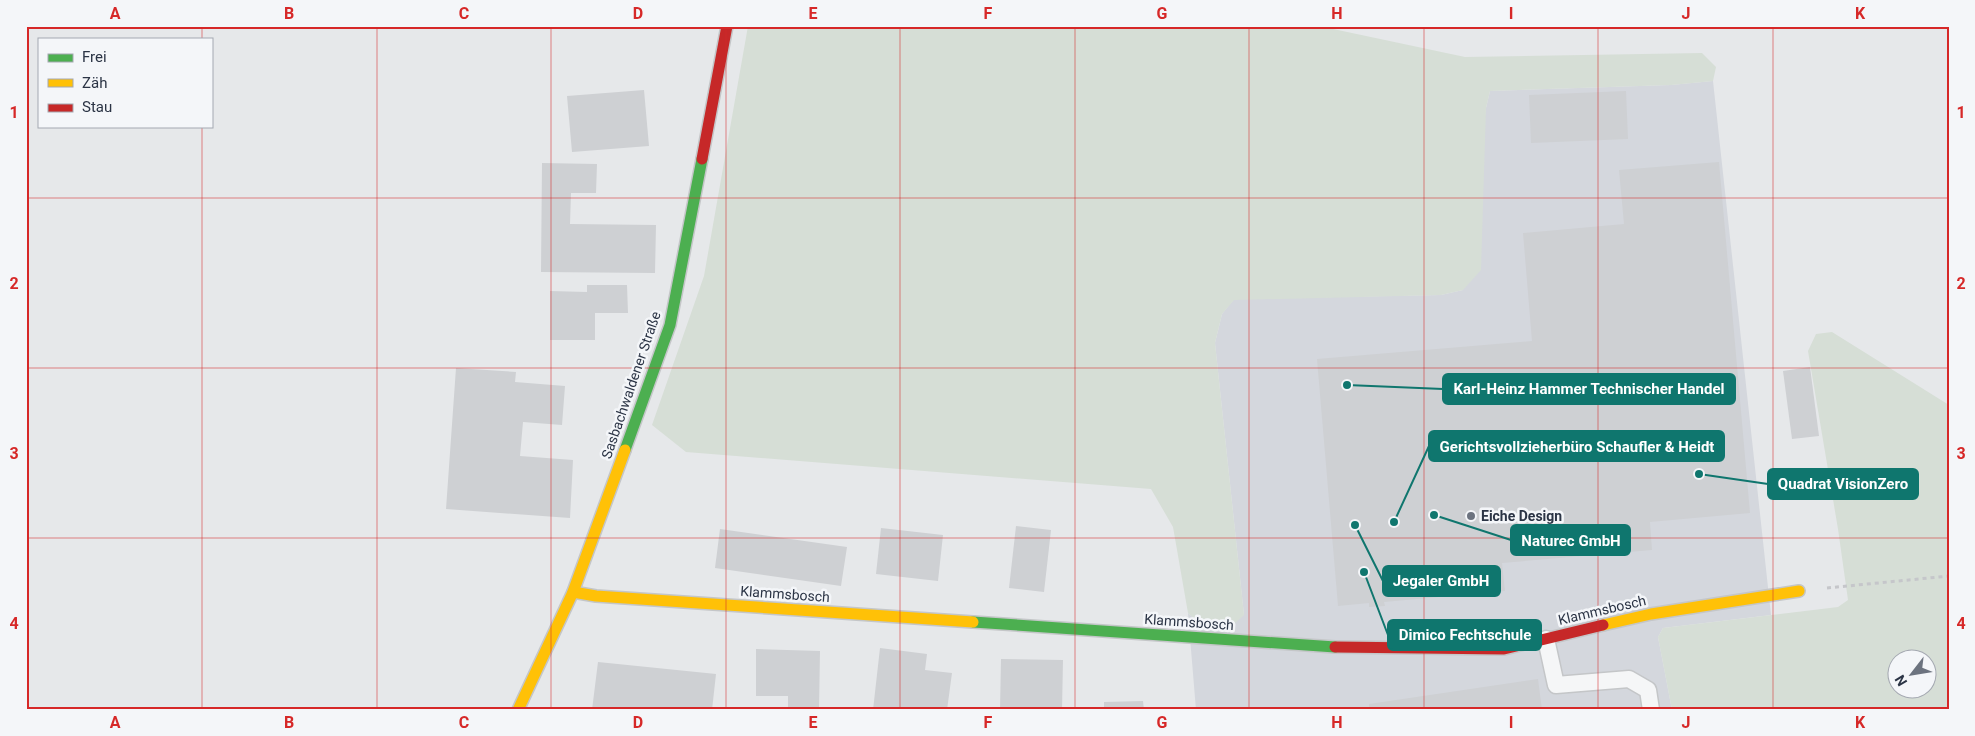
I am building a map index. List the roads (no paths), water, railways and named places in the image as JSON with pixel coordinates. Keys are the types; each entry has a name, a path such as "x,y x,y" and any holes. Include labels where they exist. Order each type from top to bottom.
{"street":[{"name":"Sasbachwaldener Straße","path":"518,710 573,592 670,325 727,26"},
{"name":"Klammsbosch","path":"573,592 596,596 1342,647 1504,649 1651,614 1799,591"}],"lane":[{"path":"1546,639 1556,685 1629,679 1648,690 1651,710"}],"place":[{"name":"Karl-Heinz Hammer Technischer Handel","path":"1347,385"},
{"name":"Quadrat VisionZero","path":"1699,474"},
{"name":"Naturec GmbH","path":"1434,515"},
{"name":"Eiche Design","path":"1471,516"},
{"name":"Gerichtsvollzieherbüro Schaufler & Heidt","path":"1394,522"},
{"name":"Jegaler GmbH","path":"1355,525"},
{"name":"Dimico Fechtschule","path":"1364,572"}]}
